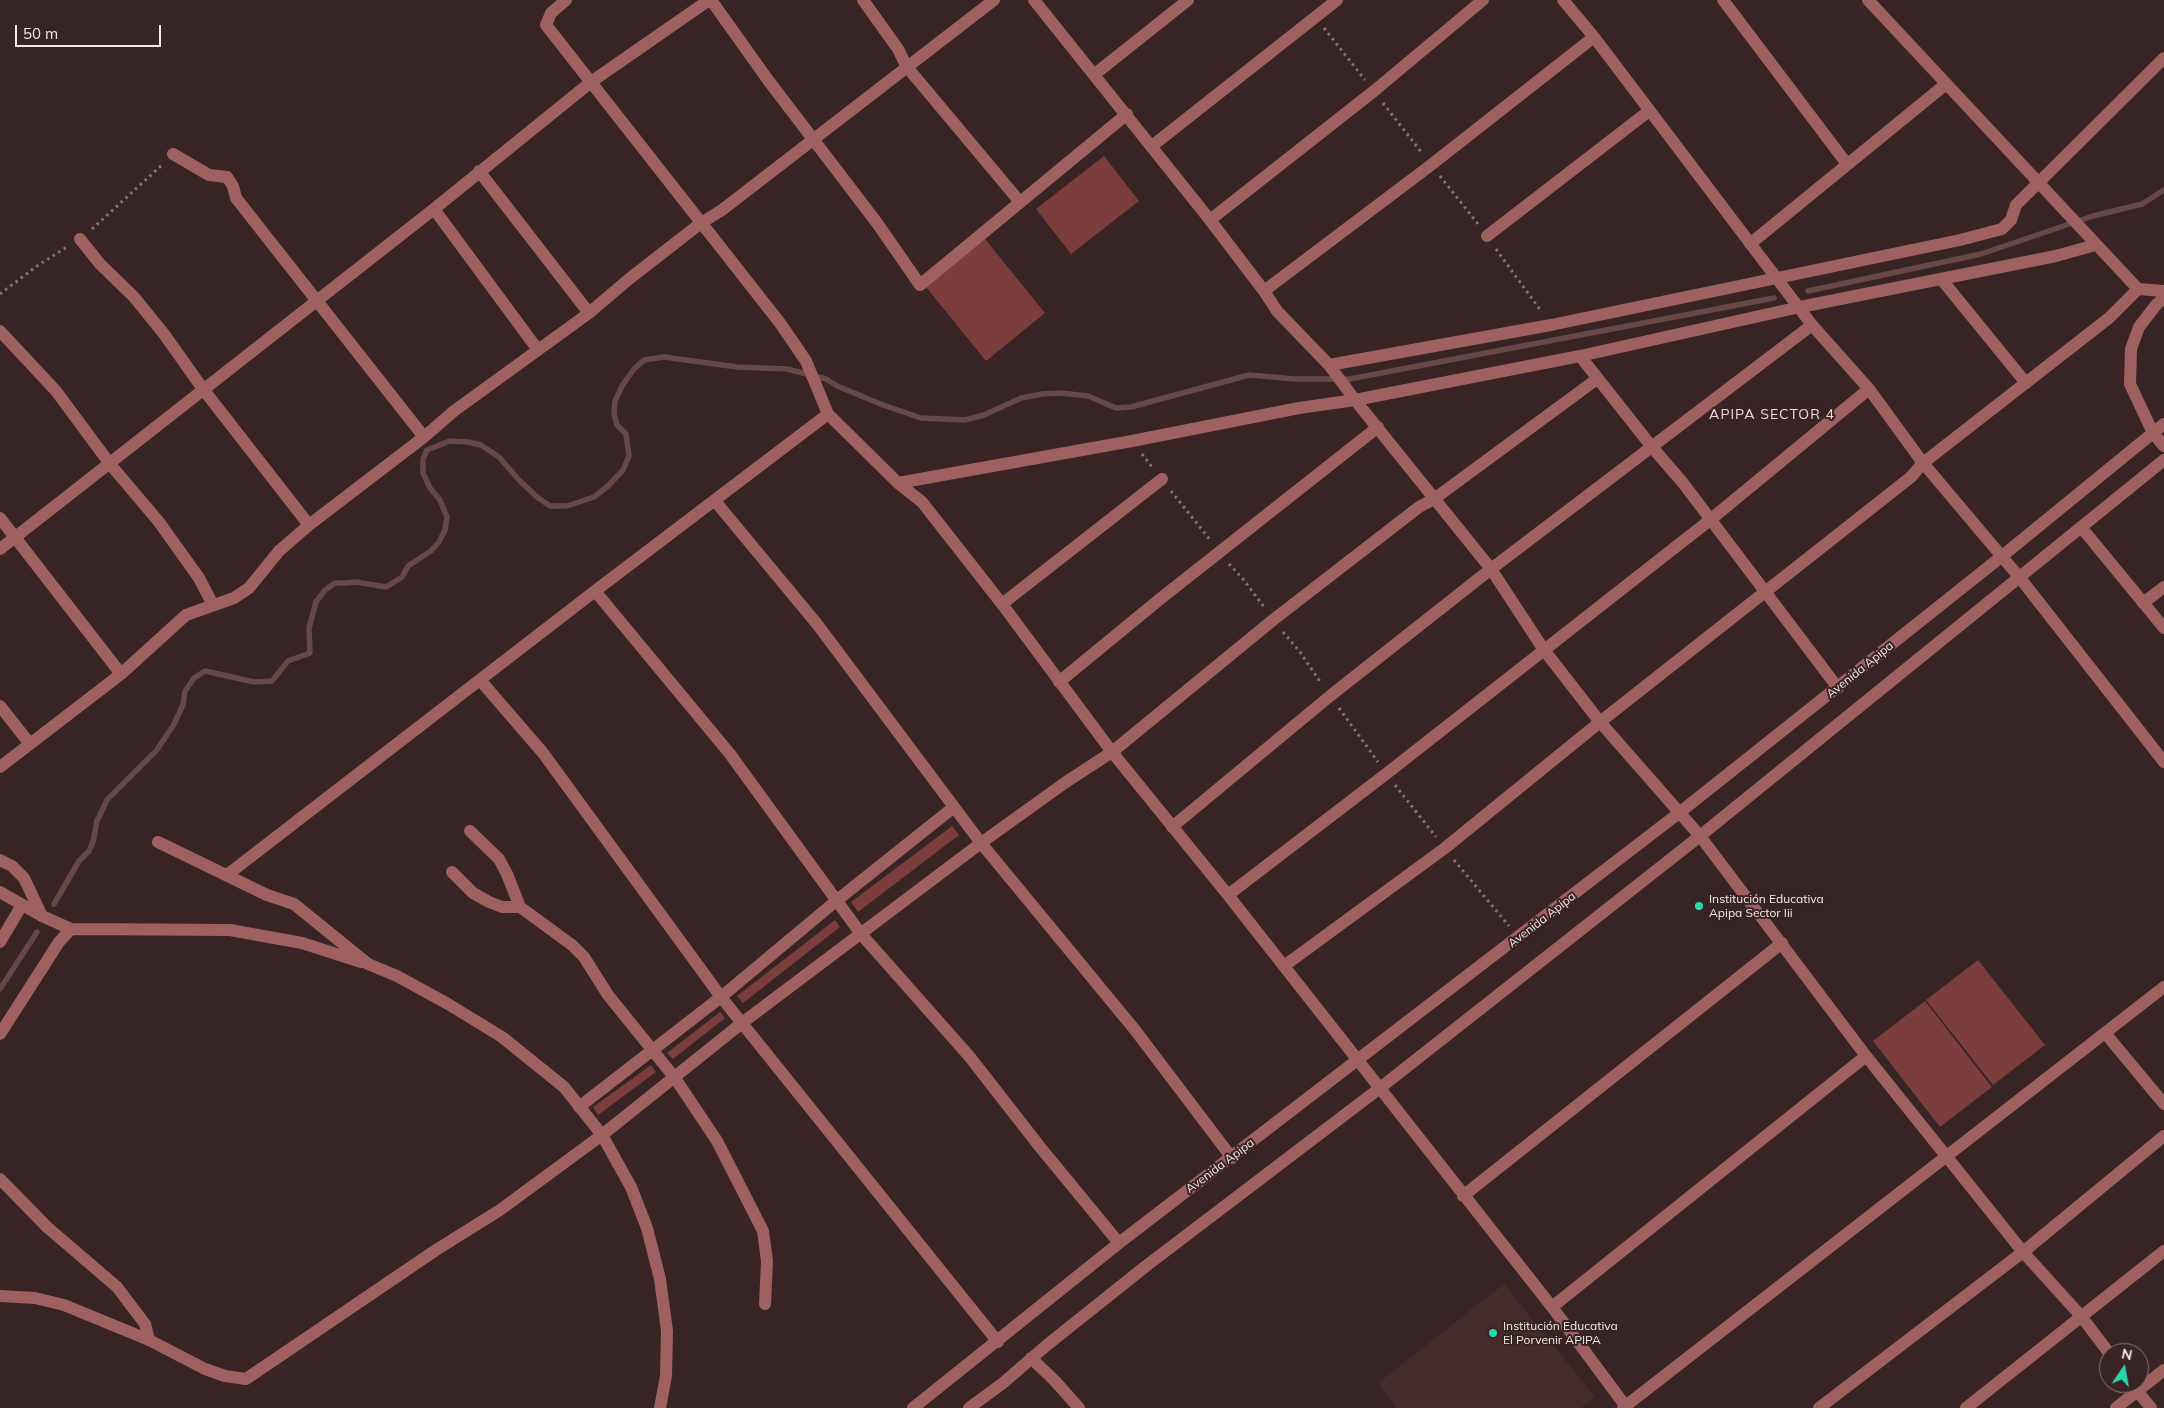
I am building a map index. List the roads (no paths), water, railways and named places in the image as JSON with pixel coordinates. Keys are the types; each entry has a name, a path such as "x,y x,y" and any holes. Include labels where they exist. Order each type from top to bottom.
{"street":[{"path":"566,0 551,12 546,25 780,323 806,361 828,414 898,483 922,502 1002,604 1112,752 1228,895 1552,1307 1625,1407 2164,987"},
{"path":"0,548 110,464 434,209 591,82 710,0 877,224 920,285 1126,114"},
{"path":"863,0 898,49 907,67 1020,202"},
{"path":"0,767 122,674 176,622 186,615 234,598 249,588 279,551 424,437 454,411 589,313 701,223 722,210 994,0"},
{"path":"1034,0 1210,220 1264,291 1277,312 1329,365 1491,569 1544,650 1600,722 1700,836 1866,1056 2023,1252 2081,1316 2101,1343"},
{"path":"1095,74 1188,0"},
{"path":"1152,146 1337,0"},
{"path":"1210,220 1374,91 1483,0"},
{"path":"1563,0 1594,37 1812,325 1869,389 1923,463 2020,578 2164,762"},
{"path":"1723,0 1847,164"},
{"path":"1868,0 2138,289 2164,291"},
{"path":"1264,291 1431,165 1594,37"},
{"path":"1329,365 1551,325 1960,240 2002,229 2010,220 2016,205 2164,58"},
{"path":"1750,244 1946,84"},
{"path":"1487,236 1649,111"},
{"path":"173,154 209,175 227,177 233,186 236,198 424,437"},
{"path":"479,171 589,313"},
{"path":"434,209 538,350"},
{"path":"80,239 100,264 134,297 164,334 204,389 310,525"},
{"path":"898,483 1299,408 1355,400 1580,356 1800,307 2056,256 2095,245"},
{"path":"1942,280 2026,383"},
{"path":"1284,966 1445,848 1600,722 1911,477 1923,463 2109,318 2138,289"},
{"path":"2164,298 2156,304 2140,327 2131,349 2130,384 2153,433 2164,446"},
{"path":"1172,827 1330,696 1491,569 1812,325"},
{"path":"0,331 56,391 110,464 159,522 199,578 213,605"},
{"path":"1580,356 1683,483 1838,688"},
{"path":"0,1296 36,1298 64,1305 149,1340 205,1369 225,1376 246,1380 436,1250 500,1210 602,1135 742,1023 981,843 1066,782 1112,752 1273,620 1419,507 1597,379"},
{"path":"1228,895 1386,774 1710,520 1869,389"},
{"path":"227,875 828,414"},
{"name":"Avenida Apipa","path":"913,1408 998,1342 1119,1243 1358,1061 1838,688 2164,424"},
{"path":"1059,682 1160,599 1378,427"},
{"path":"969,1408 1146,1266 1380,1088 1700,836 2164,460"},
{"path":"1002,604 1162,479"},
{"path":"715,501 817,624 981,843 1135,1030 1232,1158"},
{"path":"0,518 122,674"},
{"path":"2082,527 2164,628"},
{"path":"2143,603 2164,587"},
{"path":"595,591 730,754 861,934 969,1056 1040,1147 1119,1243"},
{"path":"480,680 543,753 742,1023 998,1342"},
{"path":"0,706 30,744"},
{"path":"579,1106 721,996 954,807"},
{"path":"470,831 499,859 520,907 584,957 608,995 675,1078 717,1141 763,1231 767,1262 765,1304"},
{"path":"158,842 268,895 294,904 368,964"},
{"path":"0,860 12,866 24,878 42,916"},
{"path":"452,872 473,893 490,902 502,907 520,907"},
{"path":"0,892 42,916 70,929 230,930 302,943 368,964 397,976 502,1037 564,1088 602,1135 631,1187 647,1228 660,1279 667,1331 666,1376 660,1408"},
{"path":"0,942 22,905"},
{"path":"0,1034 59,942 70,929"},
{"path":"1463,1196 1782,943"},
{"path":"2105,1034 2164,1104"},
{"path":"1552,1307 1866,1056"},
{"path":"1819,1408 2023,1252 2164,1136"},
{"path":"0,1180 47,1228 117,1287 145,1324 149,1340"},
{"path":"1966,1408 2164,1251"},
{"path":"1031,1358 1079,1408"},
{"path":"2149,1379 2164,1370"},
{"path":"2116,1408 2130,1393"},
{"path":"2140,1393 2151,1408"}],"waterway":[{"path":"1808,291 1981,254 2093,216 2142,204 2164,190"},
{"path":"54,904 79,861 89,851 93,842 97,821 107,800 156,751 173,726 183,705 185,691 194,678 205,671 254,682 272,681 288,661 310,653 309,628 316,602 325,590 335,583 356,582 386,587 402,577 408,566 431,551 439,542 445,530 447,517 440,500 430,488 423,473 423,459 427,450 450,441 481,445 499,457 519,480 550,506 567,506 594,497 623,470 629,456 626,434 617,425 614,414 615,401 622,386 634,369 644,360 664,357 737,367 787,369 826,379 837,386 883,405 921,418 965,420 984,415 1021,398 1042,394 1060,393 1088,396 1116,408 1131,407 1249,375 1295,379 1350,379 1774,298"},
{"path":"0,989 37,932"}],"place":[{"name":"Institución Educativa Apipa Sector Iii","path":"1699,906"},
{"name":"Institución Educativa El Porvenir APIPA","path":"1493,1333"}],"district":[{"name":"APIPA SECTOR 4","path":"1772,415"}]}
